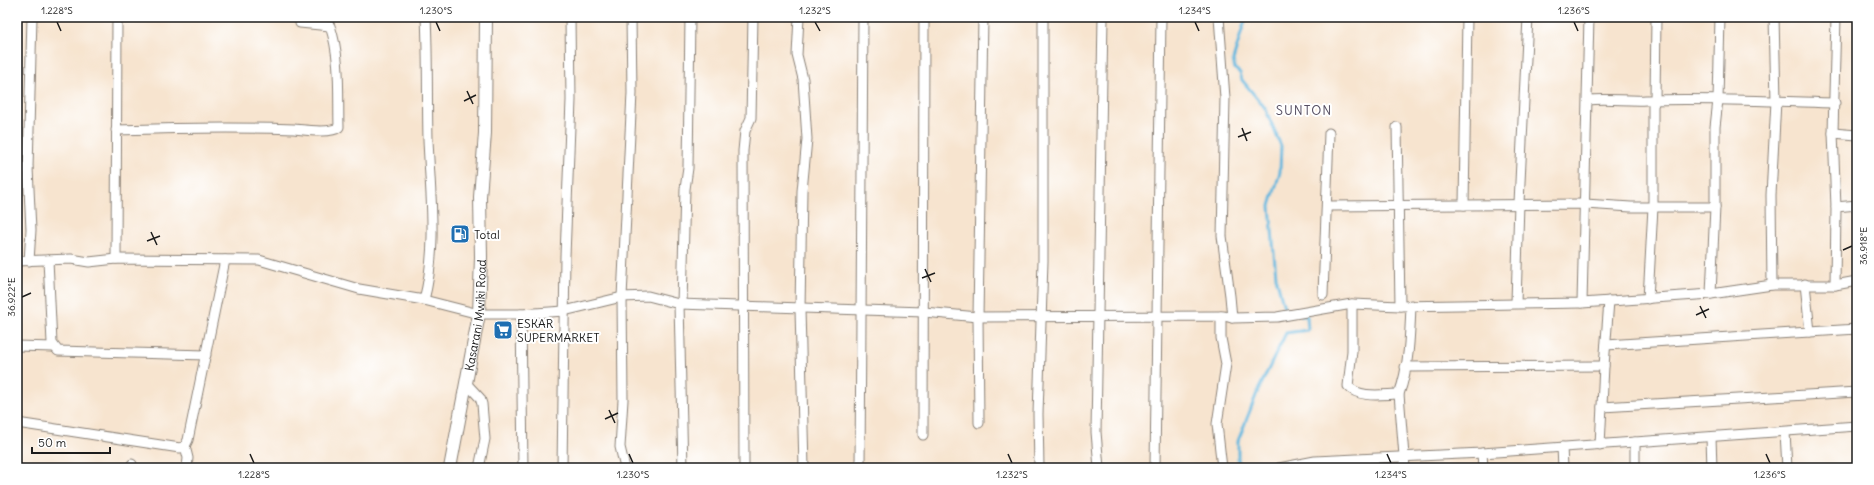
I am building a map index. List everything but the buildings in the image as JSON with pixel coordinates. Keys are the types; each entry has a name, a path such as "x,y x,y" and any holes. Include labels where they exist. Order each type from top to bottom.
{"main road":[{"name":"Kasarani Mwiki Road","path":"450,468 479,314 481,257 480,205 485,133 486,17"}],"street":[{"path":"29,261 31,230 28,168 32,17"},
{"path":"116,259 117,17"},
{"path":"116,130 239,127 317,130 336,129 339,127 334,37 330,26 300,23 300,17"},
{"path":"424,300 430,279 433,232 428,140 426,17"},
{"path":"562,468 565,256 571,100 570,17"},
{"path":"625,468 620,447 623,400 622,297 632,93 630,17"},
{"path":"684,468 680,304 685,197 688,168 690,17"},
{"path":"744,468 742,308 743,151 745,131 751,118 753,17"},
{"path":"799,17 797,55 803,79 806,139 802,191 800,309 804,468"},
{"path":"860,468 864,17"},
{"path":"923,435 924,17"},
{"path":"979,423 978,317 983,17"},
{"path":"1039,468 1040,316 1043,261 1044,17"},
{"path":"1099,468 1096,432 1103,17"},
{"path":"1155,468 1161,17"},
{"path":"1219,17 1225,98 1222,236 1232,318"},
{"path":"1464,205 1467,17"},
{"path":"1516,303 1528,17"},
{"path":"1582,303 1590,17"},
{"path":"1648,299 1653,207 1653,106 1655,100 1656,17"},
{"path":"1712,294 1716,207 1715,127 1718,100 1720,17"},
{"path":"1772,285 1771,195 1776,101 1774,17"},
{"path":"1835,285 1836,206 1833,133 1835,103 1836,17"},
{"path":"1588,100 1602,98 1655,100 1745,99 1835,103"},
{"path":"1397,127 1400,306"},
{"path":"1323,295 1329,133"},
{"path":"1833,133 1857,135"},
{"path":"17,168 28,168"},
{"path":"1327,206 1399,207 1519,203 1653,207 1716,207"},
{"path":"1836,206 1857,205"},
{"path":"17,261 71,259 89,262 116,259 259,260 359,289 424,300 479,314 521,314 564,311 622,297 648,296 680,304 742,308 861,312 924,312 978,317 1277,317 1295,312 1352,304 1411,306 1582,303 1712,294 1772,285 1835,285 1857,281"},
{"path":"48,260 52,343 54,348"},
{"path":"187,468 188,458 185,446 188,440 225,260"},
{"path":"1805,284 1810,332"},
{"path":"1600,445 1604,366 1610,301"},
{"path":"1352,304 1352,350 1348,386 1351,390 1358,393 1399,394"},
{"path":"1405,468 1399,394 1402,385 1410,337 1411,306"},
{"path":"521,314 523,468"},
{"path":"1221,316 1221,338 1226,364 1217,424 1222,468"},
{"path":"1606,345 1857,329"},
{"path":"17,346 54,348 58,350 78,352 206,355"},
{"path":"1405,367 1604,366"},
{"path":"466,383 480,398 482,404 485,439 479,468"},
{"path":"1602,407 1857,392"},
{"path":"17,423 180,448 185,446"},
{"path":"1279,468 1315,461 1339,464 1404,456 1482,453 1857,426"},
{"path":"1785,432 1787,468"},
{"path":"1711,437 1712,468"},
{"path":"1635,442 1635,468"},
{"path":"1562,447 1563,468"},
{"path":"1482,453 1483,468"}],"waterway":[{"path":"1246,17 1233,60 1235,69 1240,73 1242,80 1265,108 1281,146 1280,172 1270,206 1276,277 1286,315"},
{"path":"1240,468 1238,459 1238,441 1257,393 1286,333 1308,330 1307,316 1302,316"}],"place":[{"name":"Total","path":"460,234"},
{"name":"ESKAR SUPERMARKET","path":"503,330"}],"district":[{"name":"SUNTON","path":"1304,110"}]}
